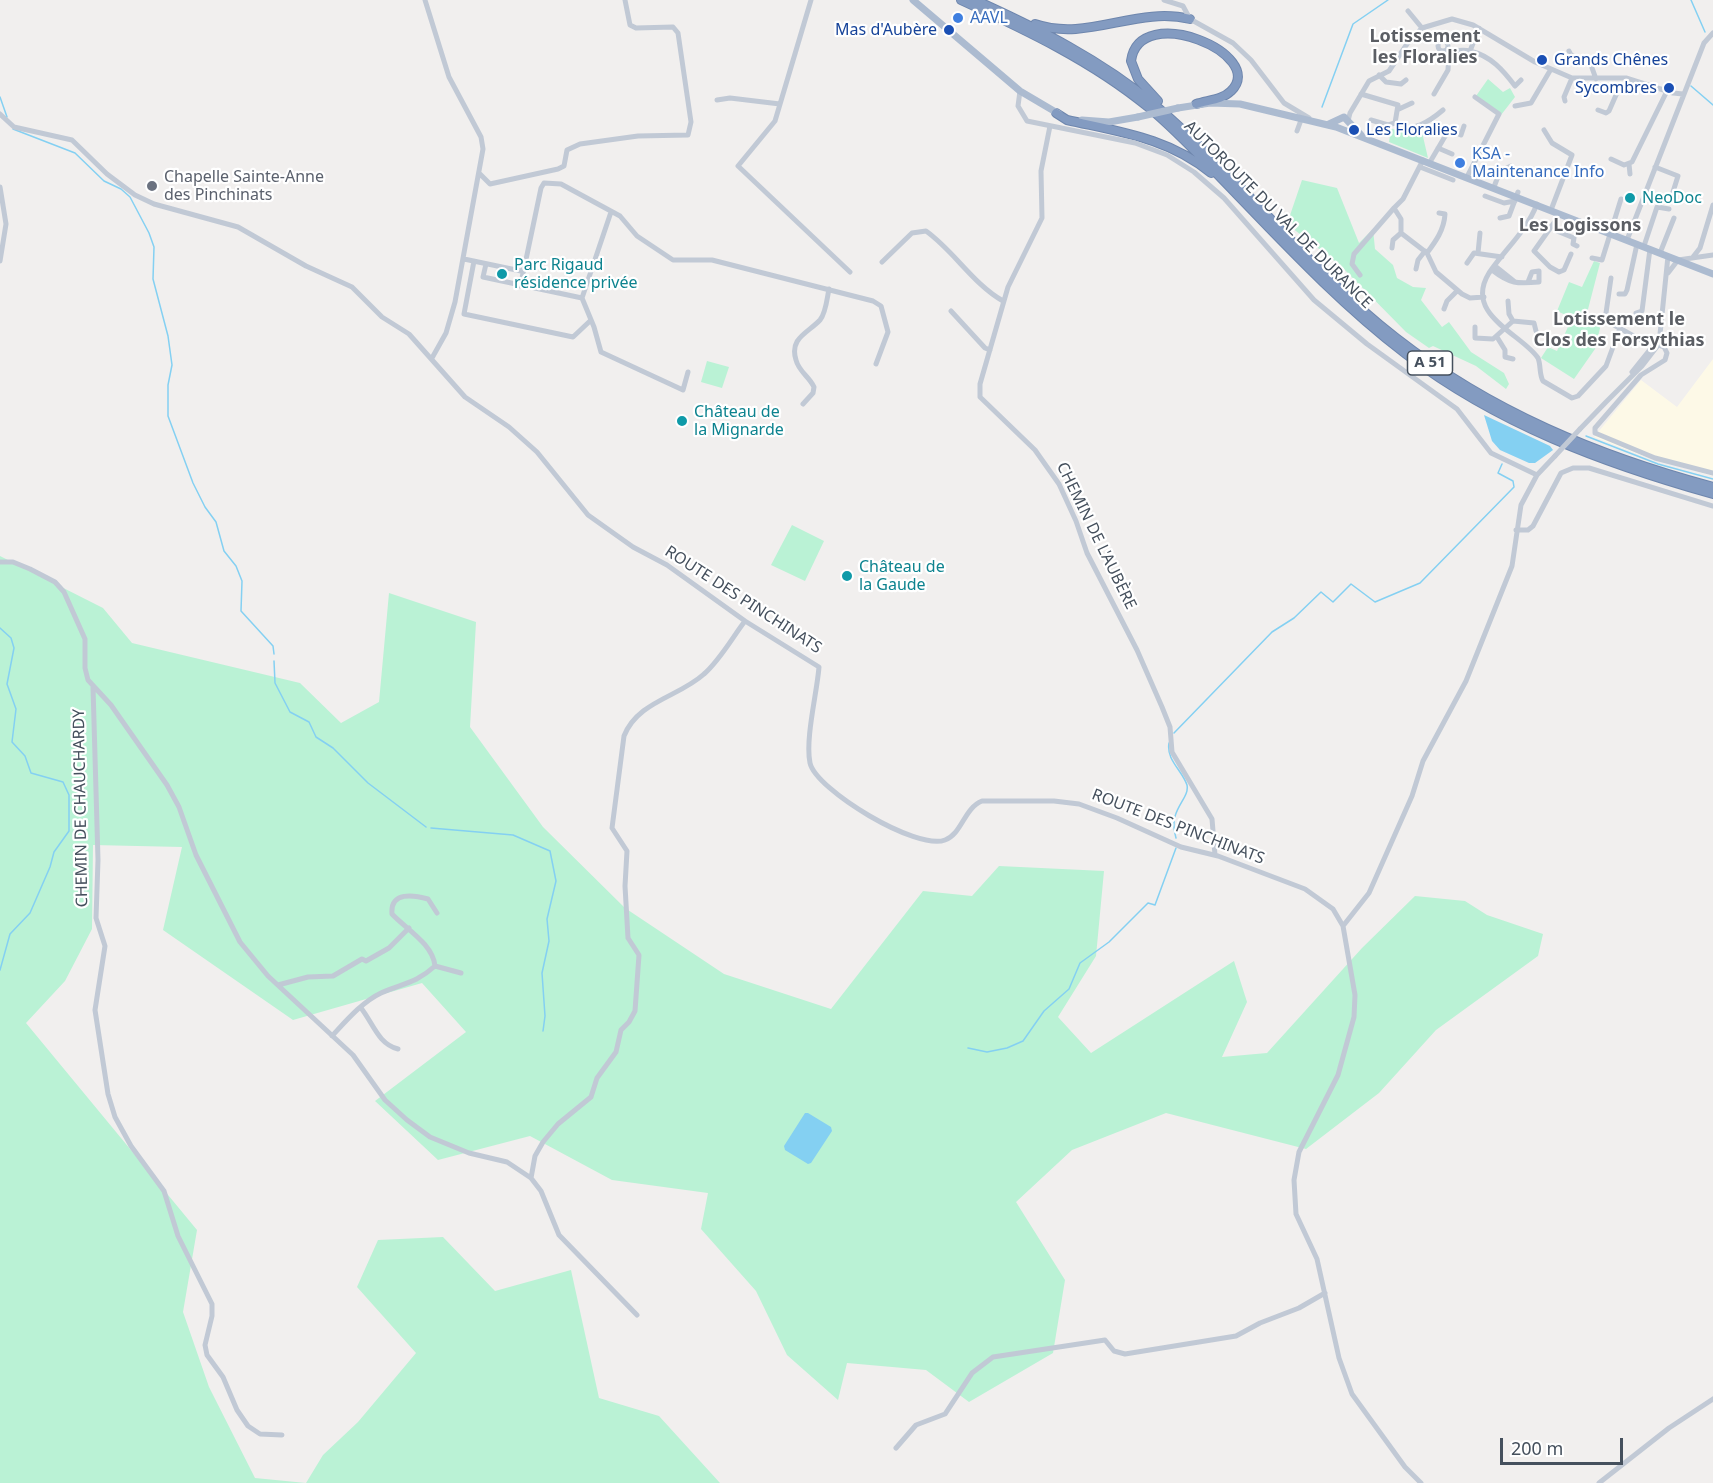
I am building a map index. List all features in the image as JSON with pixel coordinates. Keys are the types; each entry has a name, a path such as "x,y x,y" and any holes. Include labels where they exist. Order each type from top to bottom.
{"highway":[{"name":"AUTOROUTE DU VAL DE DURANCE","path":"961,0 1080,58 1148,107 1201,156 1326,285 1408,355 1467,395 1580,452 1713,494"},
{"name":"AUTOROUTE DU VAL DE DURANCE","path":"975,0 1087,57 1155,105 1356,304 1431,364 1501,407 1567,439 1644,468 1713,487"},
{"path":"982,0 1032,22 1058,29 1092,28 1151,15 1190,18"},
{"path":"1197,104 1224,96 1234,88 1237,73 1233,59 1223,50 1204,40 1174,30 1155,30 1139,40 1132,52 1131,61 1138,79 1204,151"},
{"path":"1056,113 1067,120 1142,136 1182,152 1211,174 1326,285"}],"main road":[{"path":"913,0 1020,90 1056,113 1096,122 1138,117 1197,104 1240,104 1326,125 1344,122 1365,139 1537,204 1551,210 1558,217 1611,233 1713,274"}],"street":[{"path":"425,0 446,70 481,137 483,149 464,259 446,333 432,358"},
{"path":"480,174 490,184 558,169 564,166 567,150 580,144 646,136 684,136 690,130 692,122 678,33 673,27 636,28 630,25 625,0"},
{"path":"811,0 780,104 768,133 738,166 849,272"},
{"path":"1164,0 1183,6 1190,18 1233,43 1251,60 1284,103 1306,117 1326,125"},
{"path":"1408,11 1422,28"},
{"path":"1344,122 1369,81 1389,71 1407,44 1422,28 1452,19 1479,28 1535,62 1572,78 1623,78 1682,97"},
{"path":"1470,51 1479,28"},
{"path":"1627,240 1704,43 1713,33"},
{"path":"1431,44 1438,45 1440,51 1470,51 1497,64 1506,72 1515,86 1521,80"},
{"path":"1434,94 1449,68 1448,51"},
{"path":"1569,51 1571,55 1591,64 1596,79"},
{"path":"1515,105 1531,103 1551,69"},
{"path":"1379,75 1386,82 1401,84 1406,81"},
{"path":"1564,101 1572,78"},
{"path":"1598,111 1606,113 1609,111 1623,78"},
{"path":"1020,90 1017,100 1023,117 1034,123 1135,143 1167,155 1194,172 1224,198 1314,300 1367,344 1457,410 1491,453 1537,475"},
{"path":"1630,174 1629,164 1666,93"},
{"path":"1361,94 1396,104 1399,109 1395,123"},
{"path":"1467,177 1499,114 1475,97"},
{"path":"717,100 730,98 780,104"},
{"path":"1284,103 1287,116"},
{"path":"1399,109 1412,103"},
{"path":"1371,120 1388,125 1395,123 1420,126 1437,117 1443,110"},
{"name":"ROUTE DES PINCHINATS","path":"0,114 12,125 72,140 106,174 135,195 154,204 238,227 306,266 345,282 364,297 382,317 409,334 465,397 509,428 550,465 576,504 588,515 633,547 667,565 745,621 819,667 810,750 813,772 846,801 886,825 931,840 945,840 973,805 982,801 1054,801 1079,804 1181,847 1215,855 1315,894 1333,909 1343,926 1355,995 1354,1017 1338,1075 1299,1152 1294,1180 1296,1214 1317,1259 1343,1372 1352,1394 1405,1467 1421,1483"},
{"path":"1297,131 1301,120"},
{"name":"CHEMIN DE L'AUBÈRE","path":"1050,126 1041,171 1041,224 1016,267 1003,301 980,384 980,397 1035,450 1059,484 1076,521 1086,553 1137,650 1162,707 1170,727 1172,752 1212,819 1215,855"},
{"path":"1360,275 1352,264 1354,254 1403,199 1424,163 1438,148 1447,133 1452,131 1461,135 1464,126"},
{"path":"1544,130 1552,143 1572,155 1551,210"},
{"path":"1438,148 1452,154"},
{"path":"1611,159 1629,164"},
{"path":"1424,163 1453,180"},
{"path":"1494,187 1500,171 1511,166"},
{"path":"1655,167 1678,176 1672,195"},
{"path":"520,286 544,183 561,184 620,216 637,236 673,260 712,260 760,274 861,297 881,306 888,332 876,364"},
{"path":"0,187 6,222 0,261"},
{"path":"1485,196 1504,203 1516,196"},
{"path":"1500,218 1509,216 1516,196"},
{"path":"1592,258 1602,260 1621,199"},
{"path":"1537,204 1526,228 1487,279 1484,297 1493,317 1538,358 1543,381 1576,398 1606,366 1620,328"},
{"path":"1694,257 1700,248 1713,206"},
{"path":"1619,294 1626,294 1657,207 1669,209"},
{"path":"1394,208 1400,215 1401,233 1426,252 1434,268 1457,291 1470,298 1484,297"},
{"path":"611,212 582,298 596,332 598,348 607,356 683,390 688,372"},
{"path":"1416,269 1418,260 1437,239 1444,222 1445,214 1439,213"},
{"path":"1558,217 1557,231 1574,237 1573,244 1577,246"},
{"path":"1558,217 1534,251 1550,267 1559,272 1564,270 1571,254"},
{"path":"1660,253 1674,218"},
{"path":"882,262 912,233 926,231 948,248 994,295 1003,301"},
{"path":"1392,248 1393,240 1401,233"},
{"path":"1478,254 1480,233"},
{"path":"1636,313 1642,311 1644,246"},
{"path":"1467,262 1472,254 1502,257"},
{"path":"1666,277 1670,267 1678,260 1713,255"},
{"path":"1343,926 1369,893 1412,796 1423,761 1473,667 1512,566 1521,505 1537,475 1656,346 1663,329 1668,256"},
{"path":"464,259 521,271 524,269"},
{"path":"474,261 464,314 573,337 590,321"},
{"path":"486,264 483,277 582,298"},
{"path":"1494,268 1516,283 1528,282"},
{"path":"1611,278 1604,318 1640,339 1666,350 1664,362 1641,375 1595,428 1595,433 1655,458 1713,473"},
{"path":"803,404 813,393 814,387 800,371 795,357 795,347 802,333 821,319 829,289"},
{"path":"1444,309 1447,301 1457,291"},
{"path":"1508,301 1509,314 1513,321"},
{"path":"951,311 985,348 990,350"},
{"path":"1475,327 1475,338 1497,337 1513,321"},
{"path":"1513,321 1534,323 1536,331"},
{"path":"1497,337 1505,350 1505,357 1513,359"},
{"path":"1605,403 1656,346"},
{"path":"1516,530 1528,530 1533,526 1561,473 1577,467 1589,468 1713,506"},
{"path":"0,562 13,562 30,569 55,582 64,592 85,639 85,668 93,687 111,705 167,785 179,807 196,855 240,942 278,985 366,1069 393,1109 424,1133 469,1153 507,1162 531,1178 541,1191 559,1235 637,1315"},
{"path":"531,1178 535,1156 543,1142 558,1124 591,1097 597,1078 616,1052 621,1030 635,1011 639,955 628,938 625,886 627,851 612,828 624,736 631,723 649,706 705,673 745,621"},
{"name":"CHEMIN DE CHAUCHARDY","path":"93,687 98,860 96,918 105,945 95,1010 110,1100 115,1117 131,1146 164,1191 178,1236 212,1304 212,1316 205,1345 207,1354 223,1377 237,1410 248,1426 260,1434 282,1436"},
{"path":"435,966 434,959 409,928 392,914 394,903 401,896 412,895 428,899 437,913"},
{"path":"278,985 308,977 340,973 362,959 366,961 389,948 409,928"},
{"path":"332,1036 361,1008 383,993 414,983 435,966"},
{"path":"435,966 461,973"},
{"path":"361,1008 380,1038 388,1046 398,1049"},
{"path":"896,1448 916,1425 945,1414 972,1373 993,1357 1105,1340 1114,1351 1125,1354 1216,1341 1236,1336 1260,1323 1299,1308 1324,1293"},
{"path":"1599,1483 1669,1428 1713,1399"}],"shaded area":[{"path":"1713,359 1713,476 1643,456 1594,437 1641,380 1677,407"}],"green space":[{"path":"1488,79 1503,92 1510,88 1515,97 1501,115 1476,96"},
{"path":"1421,128 1428,158 1389,142 1391,129 1418,132"},
{"path":"1302,180 1337,188 1359,243 1373,229 1375,249 1393,265 1397,278 1413,287 1426,288 1421,300 1442,327 1449,322 1471,352 1504,373 1509,384 1506,389 1476,366 1433,346 1429,348 1406,332 1341,266 1287,224"},
{"path":"1594,261 1600,263 1586,317 1601,324 1595,349 1574,379 1541,358 1548,347 1557,351 1572,318 1557,311 1569,282 1582,287"},
{"path":"707,361 729,367 722,388 701,382"},
{"path":"792,525 824,541 805,581 771,565"},
{"path":"0,556 103,608 132,643 300,683 341,723 379,702 389,593 476,622 470,727 543,827 625,908 724,974 831,1009 923,891 972,896 999,866 1104,871 1096,956 1058,1017 1091,1053 1234,961 1247,1002 1222,1057 1267,1053 1362,948 1415,896 1465,901 1487,915 1543,934 1538,956 1436,1030 1379,1093 1306,1149 1166,1113 1072,1150 1016,1202 1065,1280 1053,1353 969,1402 926,1370 847,1363 838,1400 787,1355 756,1291 701,1229 708,1193 612,1180 530,1136 438,1160 375,1101 466,1032 422,983 293,1020 163,930 182,847 93,845 92,929 65,981 26,1023 197,1230 183,1312 209,1387 255,1478 306,1483 0,1483"},
{"path":"443,1237 495,1291 571,1270 599,1398 659,1416 720,1483 306,1483 323,1455 358,1422 416,1353 357,1287 378,1240"}],"water":[{"path":"1484,415 1550,446 1553,450 1535,463 1529,463 1500,450 1492,441"},
{"path":"805,1113 831,1127 832,1131 811,1163 808,1164 785,1150 784,1146"}],"waterway":[{"path":"1322,107 1353,24 1388,0"},
{"path":"1691,0 1705,32"},
{"path":"1691,86 1713,105"},
{"path":"0,97 7,117"},
{"path":"13,129 75,153 104,181 121,189 130,197 149,233 154,247 153,279 168,336 172,365 168,385 168,416 193,483 205,507 216,522 224,551 236,566 242,581 241,611 273,646 274,654"},
{"path":"1586,436 1658,464 1713,479"},
{"path":"1174,733 1272,632 1294,618 1321,592 1333,602 1351,584 1375,602 1420,583 1514,487 1513,481 1498,473 1502,464"},
{"path":"0,628 11,638 14,648 7,684 16,709 12,742 25,756 31,773 63,782 69,795 69,831 54,852 30,913 10,934 0,970"},
{"path":"274,661 275,683 290,712 309,722 316,737 333,748 368,783 426,827"},
{"path":"1169,743 1172,760 1187,785 1185,796 1174,820 1176,838"},
{"path":"431,828 513,835 550,851 556,881 547,919 549,941 542,973 545,1016 543,1031"},
{"path":"968,1048 987,1052 1007,1048 1023,1041 1044,1011 1069,989 1080,963 1109,942 1148,903 1155,905 1176,848"}],"place":[{"name":"AAVL","path":"958,18"},
{"name":"Mas d'Aubère","path":"949,30"},
{"name":"Grands Chênes","path":"1542,60"},
{"name":"Sycombres","path":"1669,88"},
{"name":"Les Floralies","path":"1354,130"},
{"name":"KSA - Maintenance Info","path":"1460,163"},
{"name":"Chapelle Sainte-Anne des Pinchinats","path":"152,186"},
{"name":"NeoDoc","path":"1630,198"},
{"name":"Parc Rigaud résidence privée","path":"502,274"},
{"name":"Château de la Mignarde","path":"682,421"},
{"name":"Château de la Gaude","path":"847,576"}],"district":[{"name":"Lotissement les Floralies","path":"1425,47"},
{"name":"Les Logissons","path":"1580,226"},
{"name":"Lotissement le Clos des Forsythias","path":"1619,330"}]}
